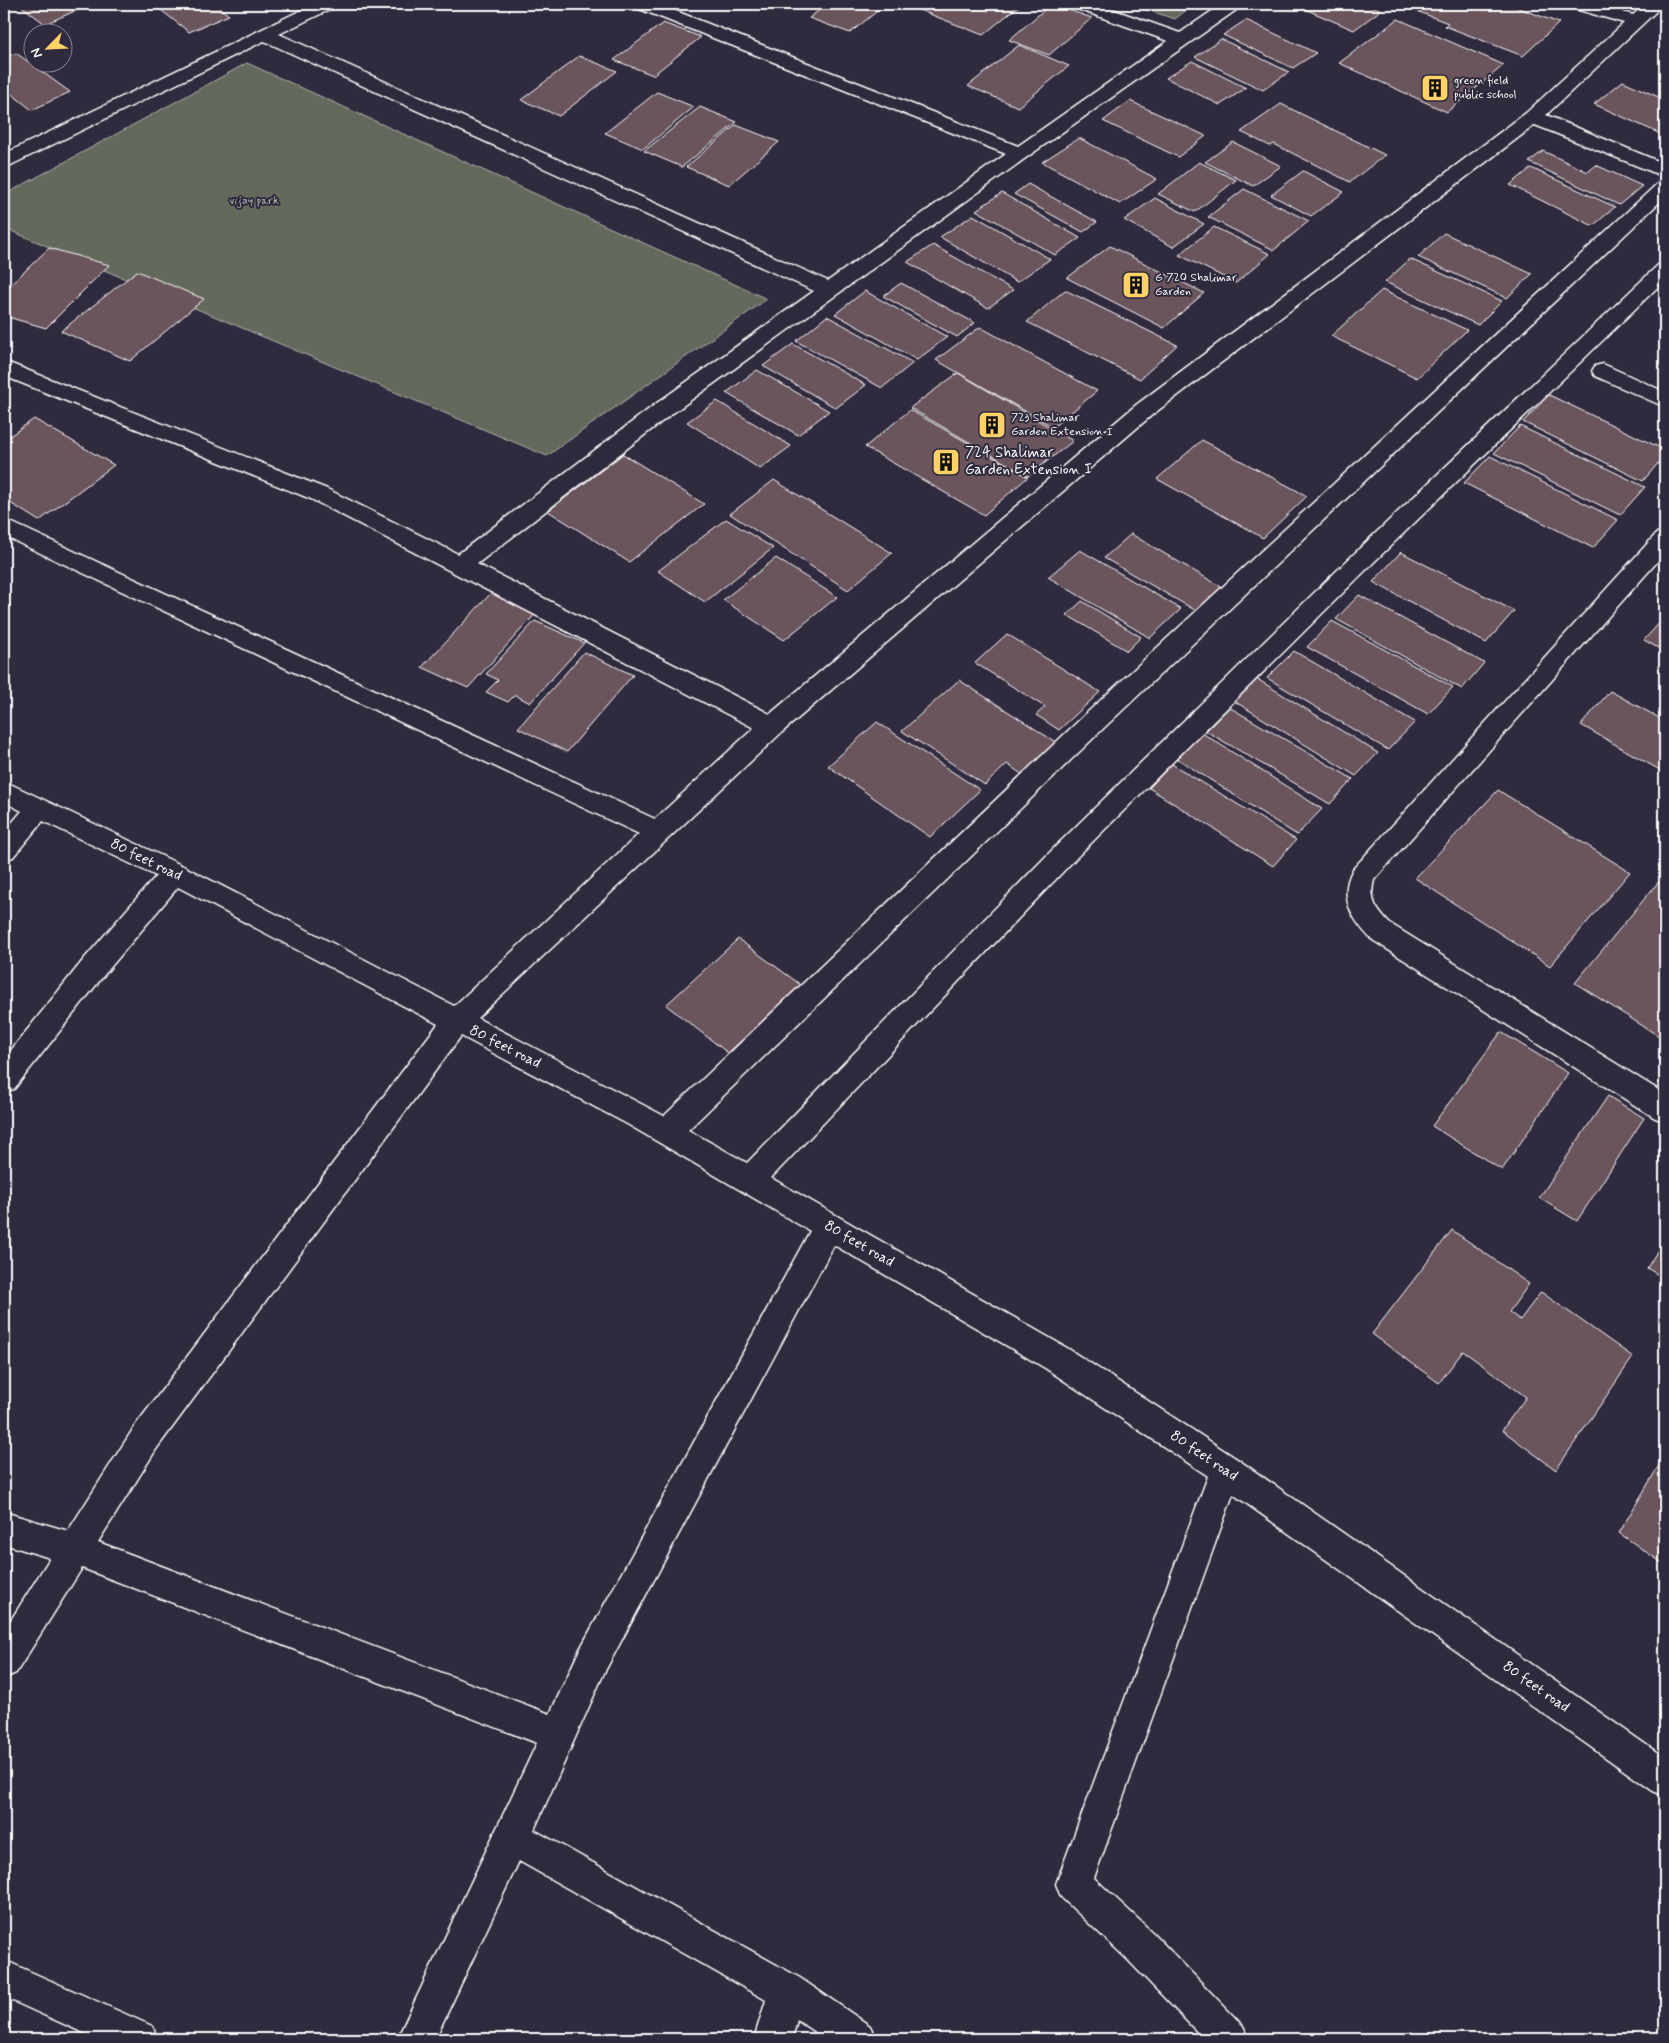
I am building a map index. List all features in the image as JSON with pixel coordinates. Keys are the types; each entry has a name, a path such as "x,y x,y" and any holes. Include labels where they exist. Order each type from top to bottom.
{"street":[{"path":"4,161 327,4"},
{"path":"643,4 1020,153"},
{"path":"1082,4 1182,40"},
{"path":"460,565 665,408 1020,153 1233,4"},
{"path":"1578,4 1636,21"},
{"path":"4,1660 146,1437 456,1021 772,726 1144,410 1533,117 1655,4"},
{"path":"263,34 830,290"},
{"path":"1533,117 1665,171"},
{"path":"667,1132 1106,710 1665,187"},
{"path":"750,1180 1074,844 1368,554 1665,269"},
{"path":"4,368 319,494 772,726"},
{"path":"1603,371 1665,400"},
{"path":"4,527 658,832"},
{"path":"1665,539 1362,876 1357,891 1362,913 1380,931 1665,1109"},
{"name":"80 feet road","path":"4,790 174,874 667,1132 1056,1358 1226,1470 1665,1779"},
{"path":"4,850 39,808"},
{"path":"4,1080 94,967 174,874"},
{"path":"416,2039 592,1661 828,1226"},
{"path":"1226,1470 1074,1884 1140,1946 1230,2039"},
{"path":"4,1528 74,1549 558,1734"},
{"path":"512,1836 787,1991 857,2039"},
{"path":"4,1978 139,2039"},
{"path":"773,2039 787,1991"}],"green space":[{"path":"1128,4 1194,4 1175,19"},
{"name":"vijay park","path":"247,63 767,299 547,456 4,228 4,195"}],"building":[{"path":"19,4 91,4 50,22 42,22"},
{"path":"153,4 214,4 229,15 189,32"},
{"path":"827,4 886,4 850,33 809,18"},
{"path":"913,4 1021,4 983,35 909,6"},
{"path":"1051,4 1092,18 1049,55 1009,40"},
{"path":"1293,4 1366,4 1381,10 1354,30"},
{"path":"1421,4 1508,4 1559,23 1523,56 1445,26 1448,23 1414,10"},
{"name":"green field public school","path":"1398,19 1504,65 1447,112 1339,63"},
{"path":"1246,20 1316,53 1293,68 1223,35"},
{"path":"663,23 701,37 653,75 614,60"},
{"path":"1221,39 1289,72 1263,90 1195,57"},
{"path":"1019,45 1069,66 1018,107 968,86"},
{"path":"16,53 22,57 22,72 42,72 70,92 32,110 4,88 4,58"},
{"path":"579,56 617,71 559,116 521,100"},
{"path":"1192,61 1246,88 1220,105 1166,78"},
{"path":"1623,81 1665,100 1665,136 1594,104"},
{"path":"657,92 694,107 643,149 605,133"},
{"path":"1130,101 1206,136 1178,157 1103,121"},
{"path":"1281,104 1385,155 1350,182 1274,144 1270,146 1241,132"},
{"path":"700,107 737,122 682,167 644,151"},
{"path":"736,125 779,142 729,185 686,167"},
{"path":"1079,138 1157,179 1120,204 1042,162"},
{"path":"1233,142 1281,166 1253,186 1205,162"},
{"path":"1543,151 1588,172 1596,165 1642,186 1619,205 1529,162"},
{"path":"1199,162 1236,180 1195,212 1158,194"},
{"path":"1531,168 1615,207 1593,226 1510,185"},
{"path":"1303,171 1344,192 1311,216 1271,195"},
{"path":"1028,184 1097,222 1083,232 1014,194"},
{"path":"1244,189 1309,221 1274,250 1208,217"},
{"path":"1002,193 1080,238 1055,255 976,210"},
{"path":"1155,198 1204,224 1173,247 1124,220"},
{"path":"973,215 1050,259 1017,282 940,237"},
{"path":"1214,227 1270,254 1236,283 1179,255"},
{"path":"1444,233 1532,274 1507,298 1418,257"},
{"path":"933,245 1013,290 988,308 907,262"},
{"name":"G 720 Shalimar Garden","path":"1110,246 1204,293 1164,328 1067,278"},
{"path":"49,248 109,265 46,328 4,316 4,291"},
{"path":"1410,259 1502,301 1478,325 1385,282"},
{"path":"137,271 204,299 130,361 61,331"},
{"path":"901,283 975,323 957,337 883,296"},
{"path":"1065,290 1177,345 1140,379 1027,322"},
{"path":"1382,290 1467,330 1417,378 1331,336"},
{"path":"865,291 947,337 917,360 835,314"},
{"path":"827,316 913,363 882,388 796,341"},
{"path":"980,327 1097,391 1053,427 936,360"},
{"path":"793,344 866,385 836,408 763,366"},
{"path":"757,370 829,411 798,435 726,393"},
{"name":"723 Shalimar Garden Extension I","path":"958,373 1073,441 1028,476 910,408"},
{"path":"1549,395 1665,450 1665,455 1643,481 1523,422"},
{"path":"717,401 791,446 760,469 687,422"},
{"name":"724 Shalimar Garden Extension I","path":"910,410 1028,477 984,515 865,447"},
{"path":"34,419 114,465 39,521 4,499 4,440"},
{"path":"1520,426 1645,487 1620,515 1494,453"},
{"path":"1202,440 1307,496 1263,538 1157,479"},
{"path":"623,454 704,504 629,562 548,511"},
{"path":"1490,456 1618,520 1593,548 1464,483"},
{"path":"774,480 892,553 848,590 730,514"},
{"path":"726,519 773,548 705,602 658,571"},
{"path":"1131,534 1225,589 1200,613 1104,558"},
{"path":"1080,550 1181,609 1150,638 1048,577"},
{"path":"1401,552 1514,611 1486,643 1373,582"},
{"path":"776,558 837,597 784,640 723,600"},
{"path":"494,590 539,610 468,688 422,667"},
{"path":"1359,595 1484,663 1462,689 1336,619"},
{"path":"1082,601 1141,637 1127,651 1067,615"},
{"path":"1663,619 1665,620 1665,652 1644,640"},
{"path":"535,621 584,643 530,703 515,695 508,702 486,692 498,680 486,674"},
{"path":"1332,621 1453,687 1428,714 1307,647"},
{"path":"1007,634 1100,692 1059,730 1036,715 1045,707 975,663"},
{"path":"1294,651 1415,722 1388,750 1267,678"},
{"path":"584,652 633,675 567,752 518,728"},
{"path":"1257,679 1378,753 1356,776 1234,701"},
{"path":"959,680 1057,743 1023,775 1007,764 985,785 902,731"},
{"path":"1610,691 1665,721 1665,773 1581,725"},
{"path":"1229,707 1353,779 1330,804 1206,731"},
{"path":"877,722 980,790 930,837 828,766"},
{"path":"1202,733 1322,809 1297,835 1176,758"},
{"path":"1172,764 1296,840 1273,866 1149,788"},
{"path":"1498,790 1630,872 1550,966 1415,878"},
{"path":"1665,874 1665,1040 1575,983"},
{"path":"738,939 801,985 728,1053 666,1005"},
{"path":"1501,1032 1568,1073 1502,1170 1432,1126"},
{"path":"1608,1096 1644,1118 1577,1221 1539,1198"},
{"path":"1452,1230 1529,1284 1509,1312 1520,1320 1541,1292 1633,1357 1556,1470 1502,1430 1526,1397 1463,1351 1439,1383 1372,1334"},
{"path":"1665,1238 1665,1279 1647,1268"},
{"path":"1661,1462 1665,1465 1665,1565 1619,1533"}],"place":[{"name":"green field public school","path":"1435,88"},
{"name":"G 720 Shalimar Garden","path":"1136,285"},
{"name":"723 Shalimar Garden Extension I","path":"992,425"},
{"name":"724 Shalimar Garden Extension I","path":"946,462"}]}
